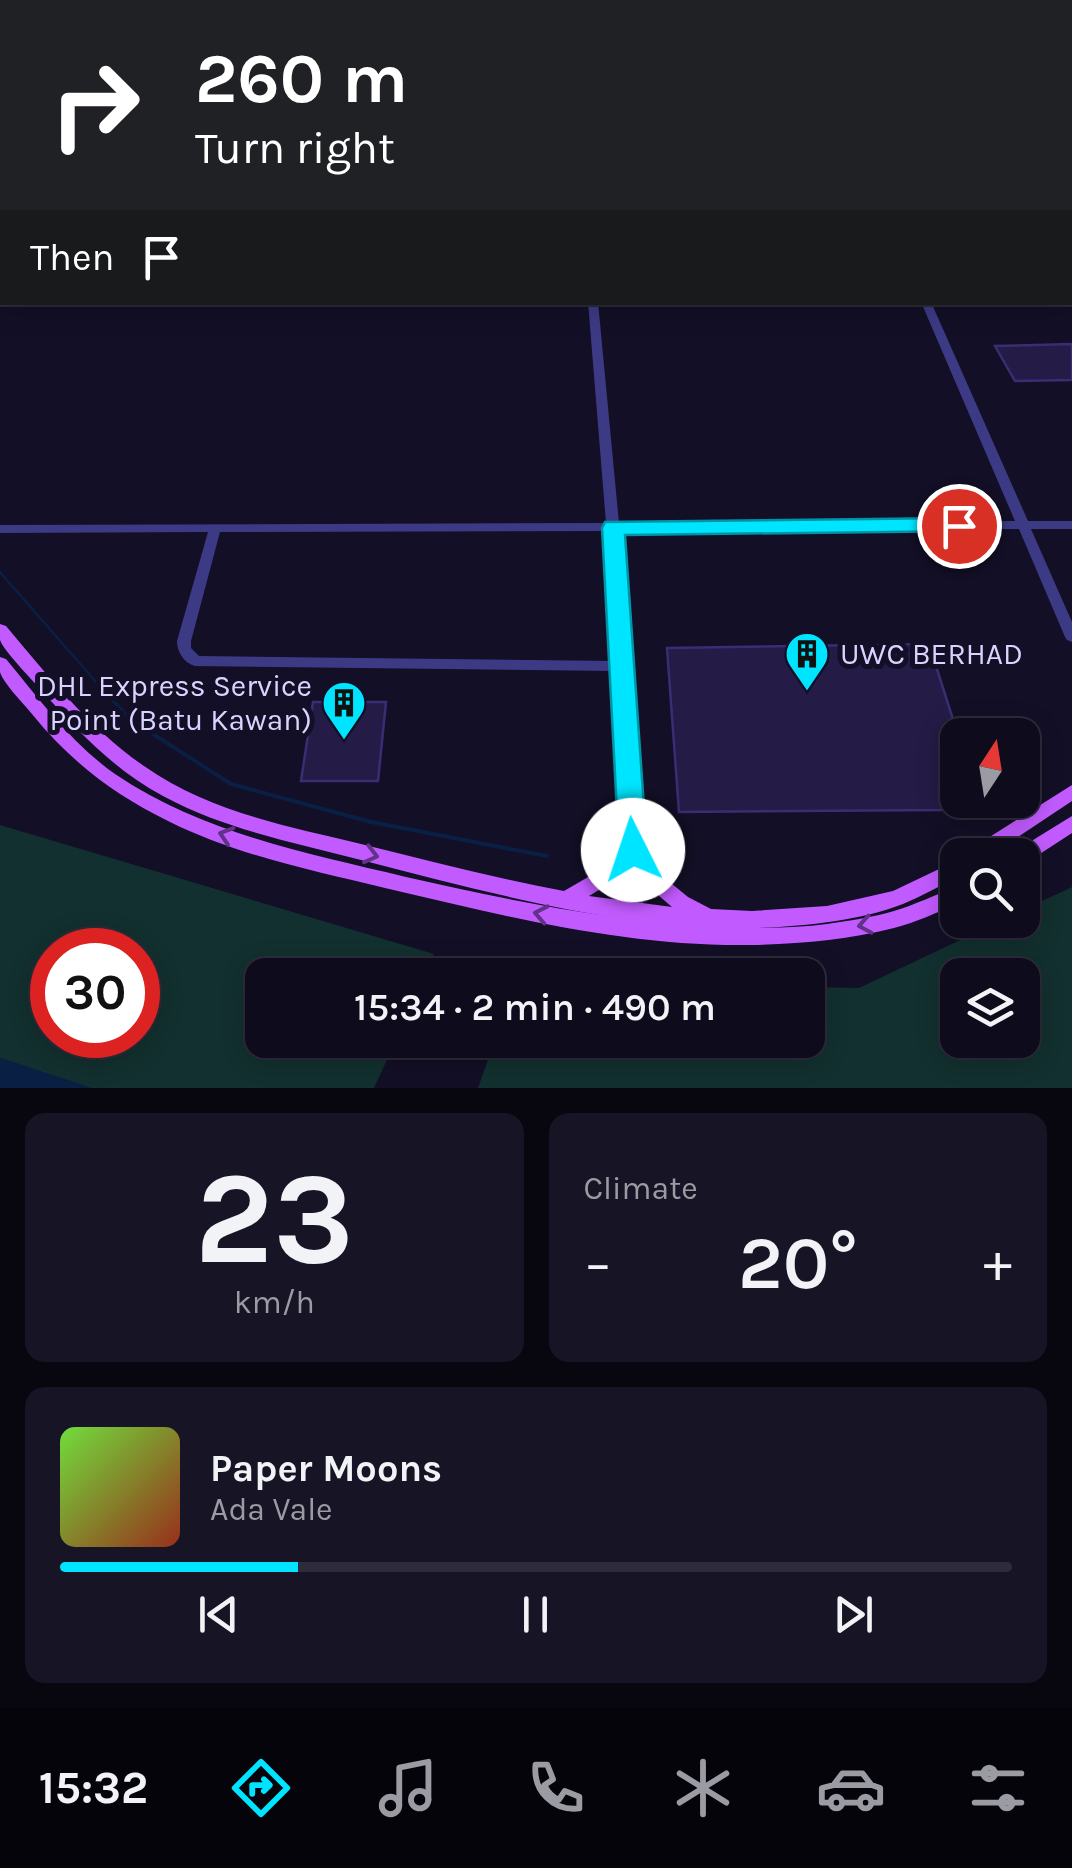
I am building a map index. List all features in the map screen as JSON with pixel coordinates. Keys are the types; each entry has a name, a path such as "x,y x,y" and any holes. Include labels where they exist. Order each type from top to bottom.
{"main road":[{"path":"0,630 92,738 196,805 281,832 565,900 636,912 712,918 838,914 907,893 940,877"},
{"path":"0,663 70,748 117,782 190,824 308,861 451,896 637,932 811,935 880,923 940,902"},
{"path":"1002,838 1072,792"},
{"path":"1040,844 1072,823"},
{"path":"565,900 621,868 633,856 681,902 712,918"}],"street":[{"path":"593,305 613,528 636,912"},
{"path":"927,305 1072,637"},
{"path":"0,529 1072,525"},
{"path":"215,529 184,641 184,649 195,661 620,666"},
{"path":"588,666 618,644"},
{"path":"588,666 620,687"}],"green space":[{"path":"0,825 434,954 432,958 245,958 245,1058 388,1058 374,1088 91,1088 0,1058"},
{"path":"1072,887 1072,1088 478,1088 489,1058 825,1058 825,987 859,988 964,938 1040,938 1040,902"}],"water":[{"path":"0,1058 91,1088 0,1088"}],"building":[{"path":"1072,344 1072,380 1015,381 995,346"},
{"name":"UWC BERHAD","path":"929,644 953,718 940,718 940,810 679,812 667,648"},
{"name":"DHL Express Service Point (Batu Kawan)","path":"313,702 386,702 378,781 301,781"}],"waterway":[{"path":"0,572 118,707"},
{"path":"116,704 128,718 231,784 371,822 547,856"}],"place":[{"name":"UWC BERHAD","path":"807,692"},
{"name":"DHL Express Service Point (Batu Kawan)","path":"344,741"}],"route":[{"path":"633,850 613,528 959,526"}]}
